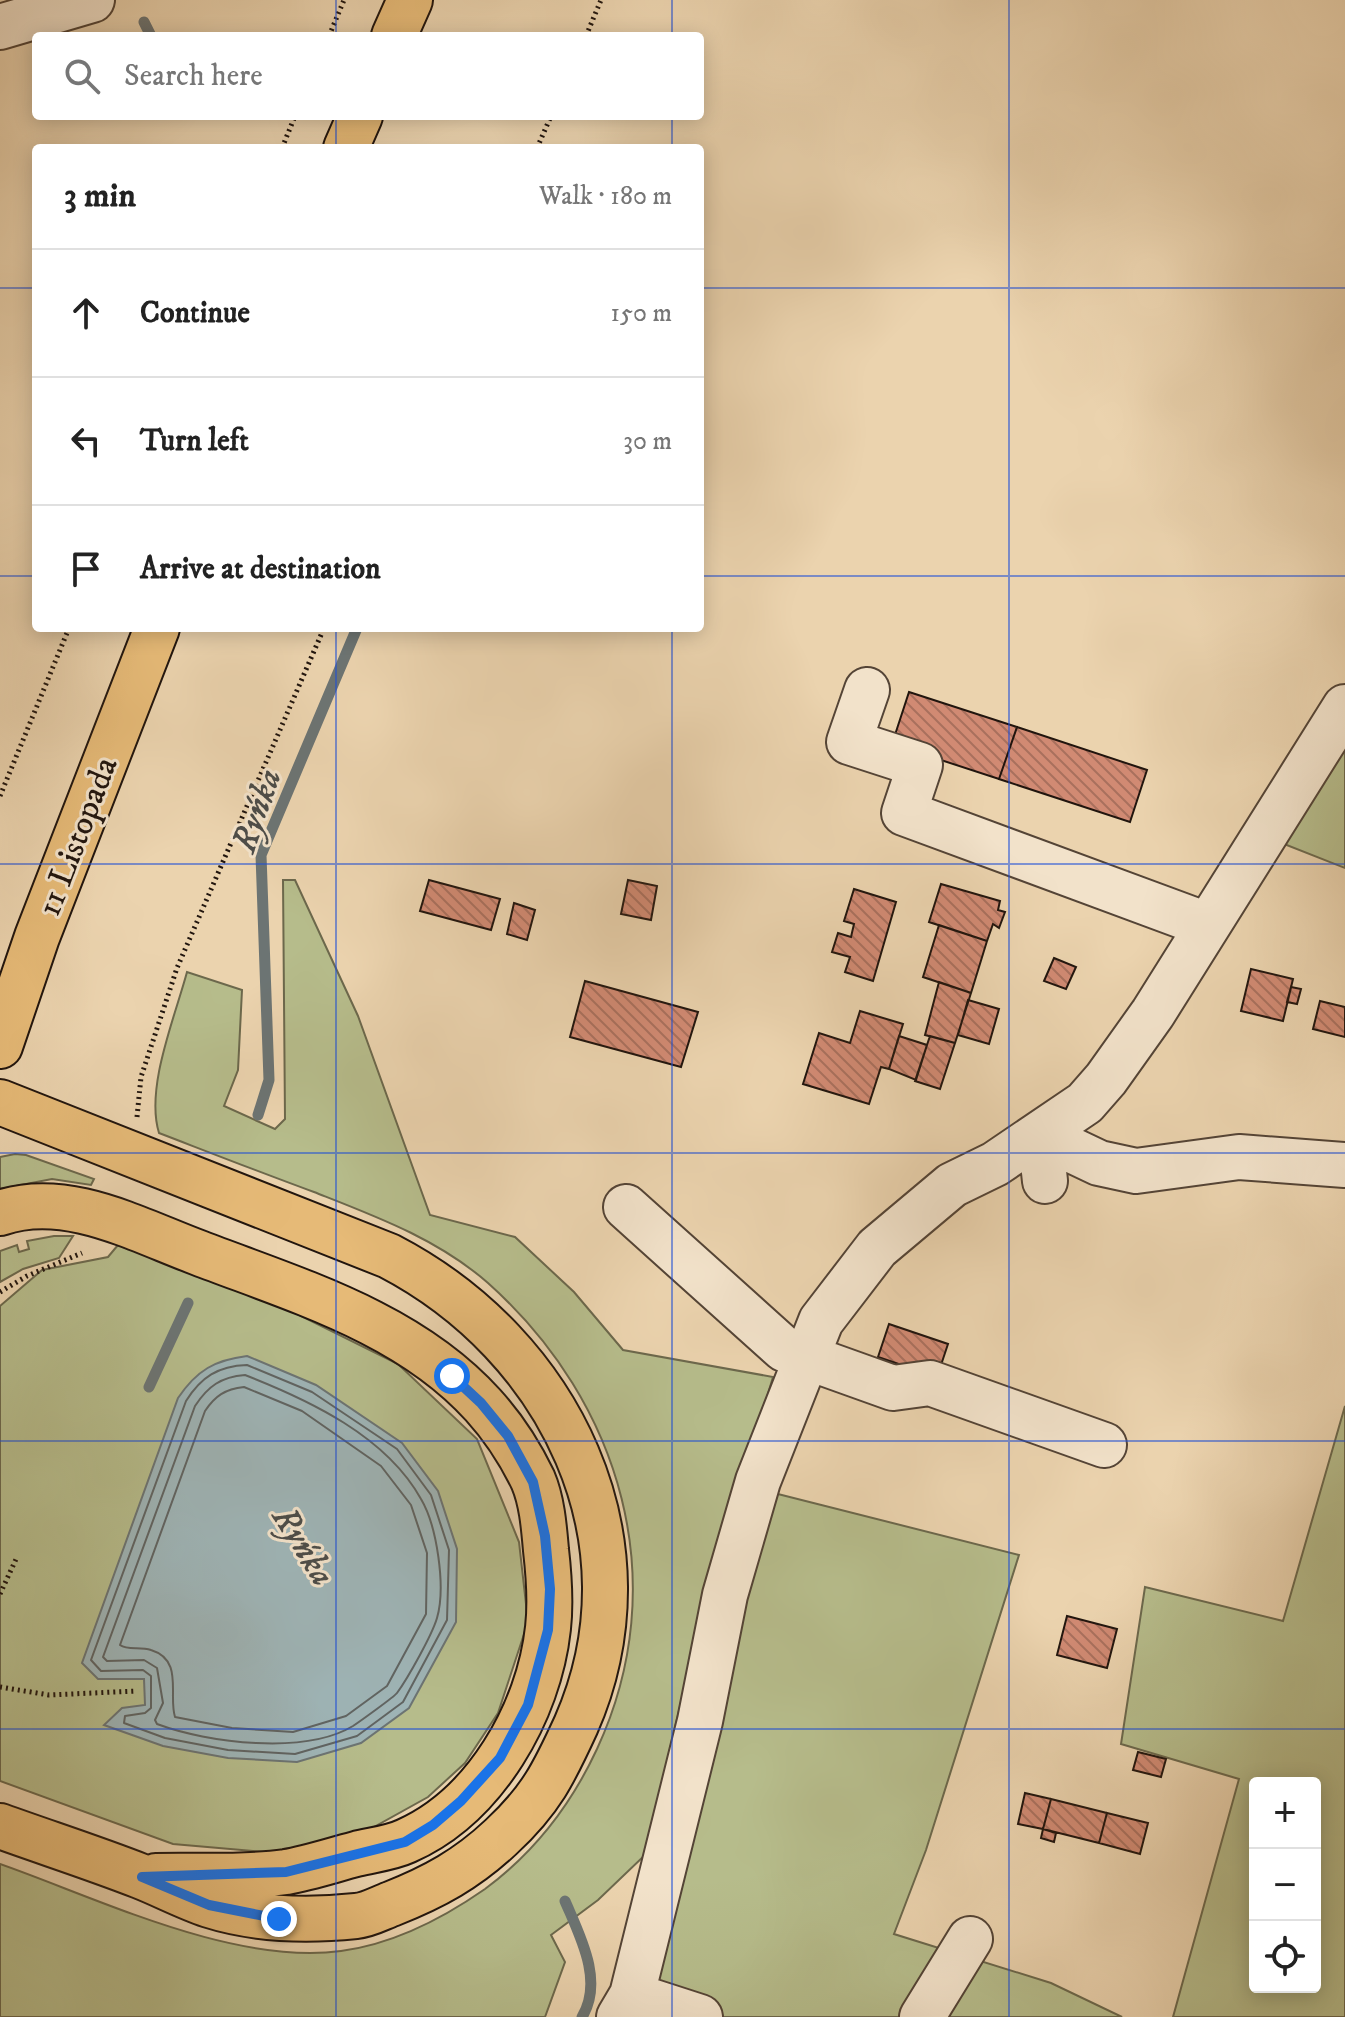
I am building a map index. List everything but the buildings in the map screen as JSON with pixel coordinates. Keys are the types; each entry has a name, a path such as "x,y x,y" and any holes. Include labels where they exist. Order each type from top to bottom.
{"main road":[{"path":"396,32 410,0"},
{"path":"348,144 358,120"},
{"name":"11 Listopada","path":"0,1046 37,937 155,632"},
{"path":"0,975 37,937"},
{"path":"0,1102 298,1219 425,1275 461,1302 545,1390 585,1469 601,1534 604,1617 598,1666 585,1704 549,1785 475,1863 442,1884 360,1916 279,1919 209,1905 142,1877 0,1826"},
{"path":"0,1213 50,1204 104,1217 326,1301 371,1323 421,1352 481,1403 508,1436 533,1482 541,1509 550,1589 548,1630 539,1671 528,1705 500,1758 461,1801 433,1825 405,1842 286,1872 142,1877"}],"street":[{"path":"0,27 92,0"},
{"path":"867,690 849,742 920,765 904,813 1207,925"},
{"path":"700,2017 625,2006 700,1721 725,1595 758,1481 821,1321 877,1248 952,1185 1040,1135 1085,1103 1106,1079 1153,1013 1345,707"},
{"path":"1040,1135 1099,1163 1136,1171 1239,1157 1345,1165"},
{"path":"1040,1135 1045,1181"},
{"path":"626,1207 784,1349 893,1388 930,1383 1104,1445"},
{"path":"922,2017 970,1939"}],"path":[{"path":"331,32 344,0"},
{"path":"588,32 601,0"},
{"path":"284,144 293,120"},
{"path":"539,144 549,120"},
{"path":"0,796 67,632"},
{"path":"136,1132 141,1077 177,968 322,632"},
{"path":"0,1292 27,1276 82,1253 89,1246"},
{"path":"0,1594 17,1557"},
{"path":"0,1687 49,1695 137,1691"}],"green space":[{"path":"1345,748 1345,868 1279,842"},
{"path":"283,880 295,880 358,1016 430,1215 515,1237 574,1292 623,1350 773,1377 701,1617 645,1855 598,1900 551,1935 565,1962 545,2017 0,2017 0,1864 168,1926 256,1948 300,1953 341,1951 380,1943 417,1929 469,1900 503,1875 536,1843 587,1770 620,1686 631,1623 632,1560 622,1499 602,1439 572,1383 534,1331 469,1267 427,1241 360,1210 159,1133 156,1095 159,1074 187,972 242,990 238,1070 224,1106 275,1129 285,1119"},
{"path":"15,1154 94,1179 91,1185 52,1179 0,1189 0,1157"},
{"path":"73,1236 59,1258 23,1269 0,1282 0,1251 17,1245 19,1252 29,1249 27,1241"},
{"path":"118,1245 273,1302 398,1364 477,1439 519,1542 528,1622 498,1713 465,1763 428,1797 363,1833 275,1853 173,1844 0,1781 0,1306 42,1270 108,1257"},
{"path":"1345,1406 1345,2017 1173,2017 1239,1779 1121,1744 1145,1587 1283,1621"},
{"path":"766,1491 1019,1555 926,1850 894,1934 1051,1983 1122,2017 650,2017"}],"water":[{"path":"247,1356 316,1385 402,1443 438,1491 457,1549 456,1622 409,1708 361,1743 297,1762 228,1758 163,1746 104,1725 122,1708 145,1705 144,1679 98,1679 82,1663 178,1398 192,1380 208,1368 225,1360"}],"waterway":[{"name":"Ryńka","path":"144,22 149,32"},
{"name":"Ryńka","path":"258,1115 269,1080 261,855 355,632"},
{"name":"Ryńka","path":"149,1387 188,1303"},
{"name":"Ryńka","path":"565,1901 583,1944 590,1974 591,1989 582,2017"}],"route":[{"path":"279,1919 209,1905 142,1877 286,1872 405,1842 433,1825 484,1780 516,1729 539,1671 548,1630 550,1589 541,1509 533,1482 508,1436 481,1403 452,1376"}]}
